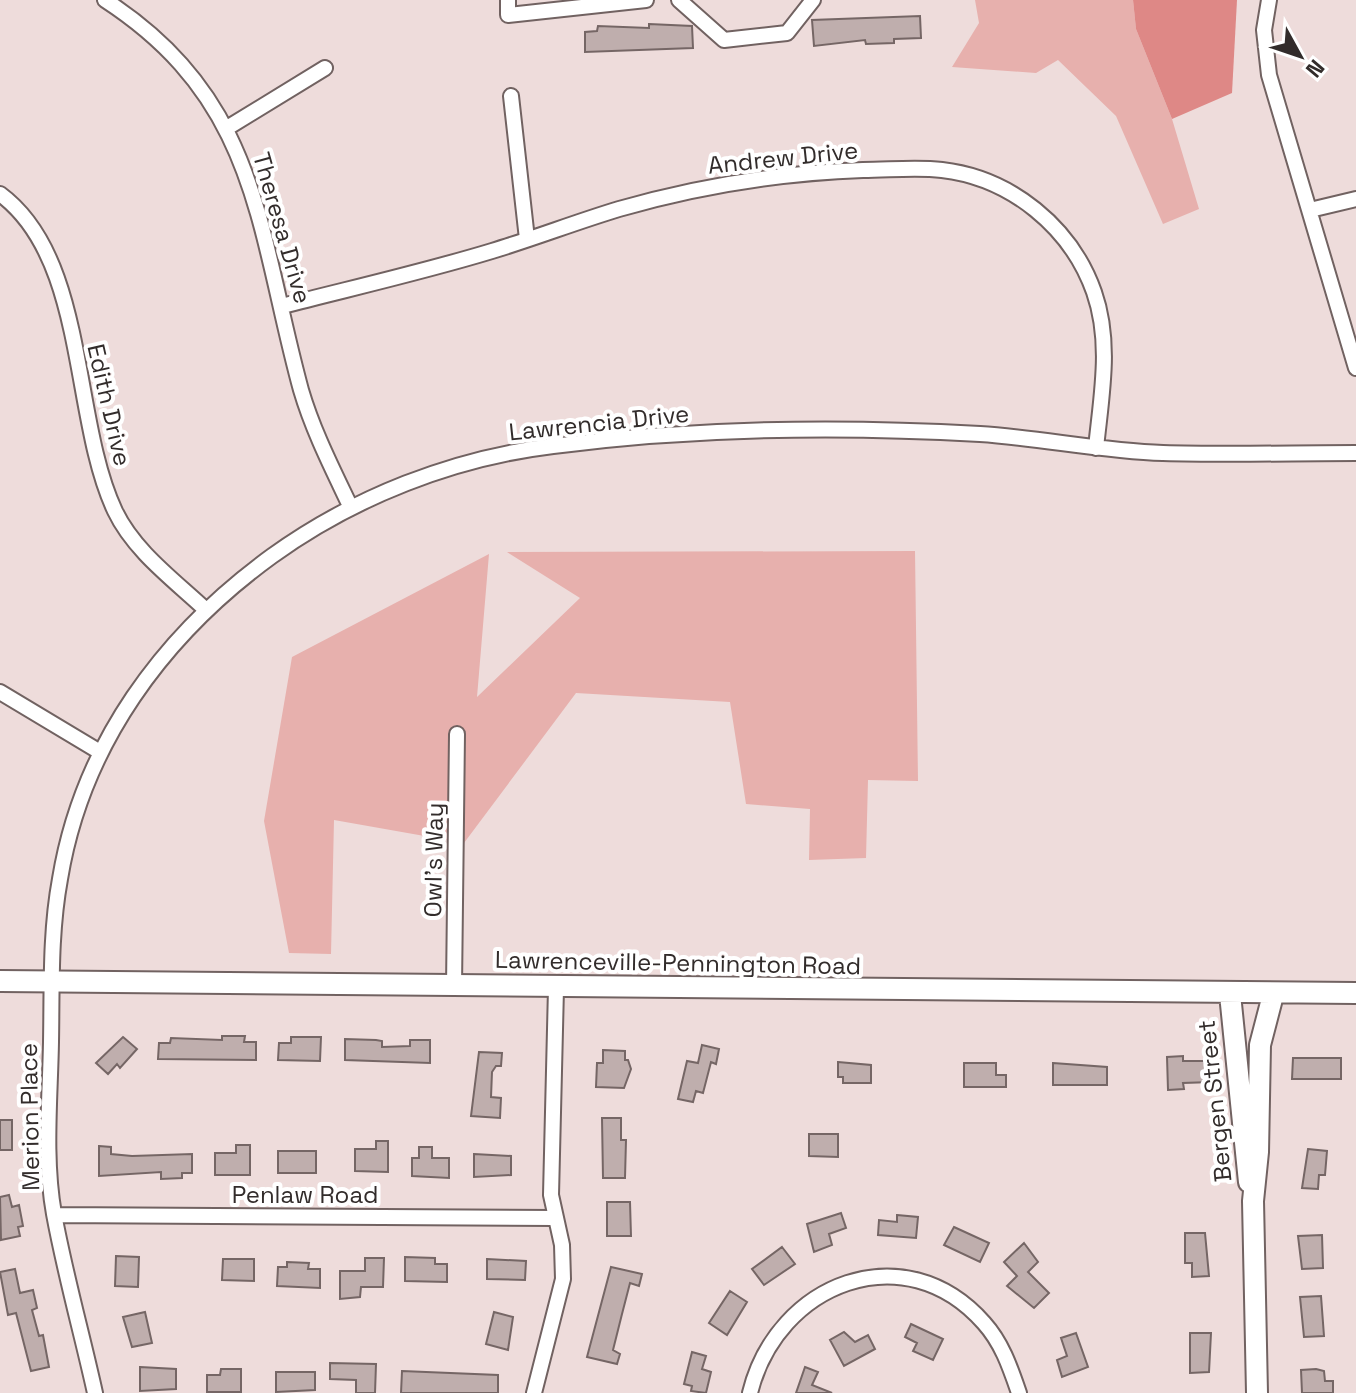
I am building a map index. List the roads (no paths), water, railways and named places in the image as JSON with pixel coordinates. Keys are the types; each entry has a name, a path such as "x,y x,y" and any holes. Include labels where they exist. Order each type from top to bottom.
{"street":[{"name":"Theresa Drive","path":"105,0 170,51 208,97 227,128 257,200 304,399 351,508"},
{"path":"508,8 646,0"},
{"path":"679,0 724,40 787,33 813,0"},
{"path":"1269,0 1265,54 1356,368"},
{"path":"227,128 325,68"},
{"path":"511,96 527,239"},
{"name":"Andrew Drive","path":"282,306 527,239 666,196 764,178 917,169 968,175 1015,195 1053,225 1069,245 1095,293 1104,350 1096,448"},
{"name":"Edith Drive","path":"0,194 36,233 57,275 102,474 116,513 141,549 206,610"},
{"path":"1310,210 1356,199"},
{"name":"Lawrencia Drive","path":"52,980 60,878 81,797 100,752 154,666 206,610 285,547 351,508 464,464 550,446 749,432 999,436 1165,453 1356,453"},
{"path":"0,692 100,752"},
{"name":"Owl's Way","path":"454,987 457,734"},
{"name":"Merion Place","path":"52,980 49,1150 55,1215 95,1393"},
{"name":"Lawrenceville-Pennington Road","path":"0,981 1273,995 1356,993"},
{"path":"534,1393 563,1279 562,1245 555,1218 551,1169 556,988"},
{"name":"Bergen Street","path":"1240,994 1260,1045"},
{"name":"Bergen Street","path":"1240,994 1244,1155 1253,1201"},
{"name":"Bergen Street","path":"1257,1393 1253,1201 1258,1152 1260,1045 1273,995"},
{"name":"Penlaw Road","path":"55,1215 555,1218"},
{"path":"750,1393 769,1343 796,1310 829,1289 849,1282 891,1278 931,1286 967,1307 996,1338 1019,1393"}]}
